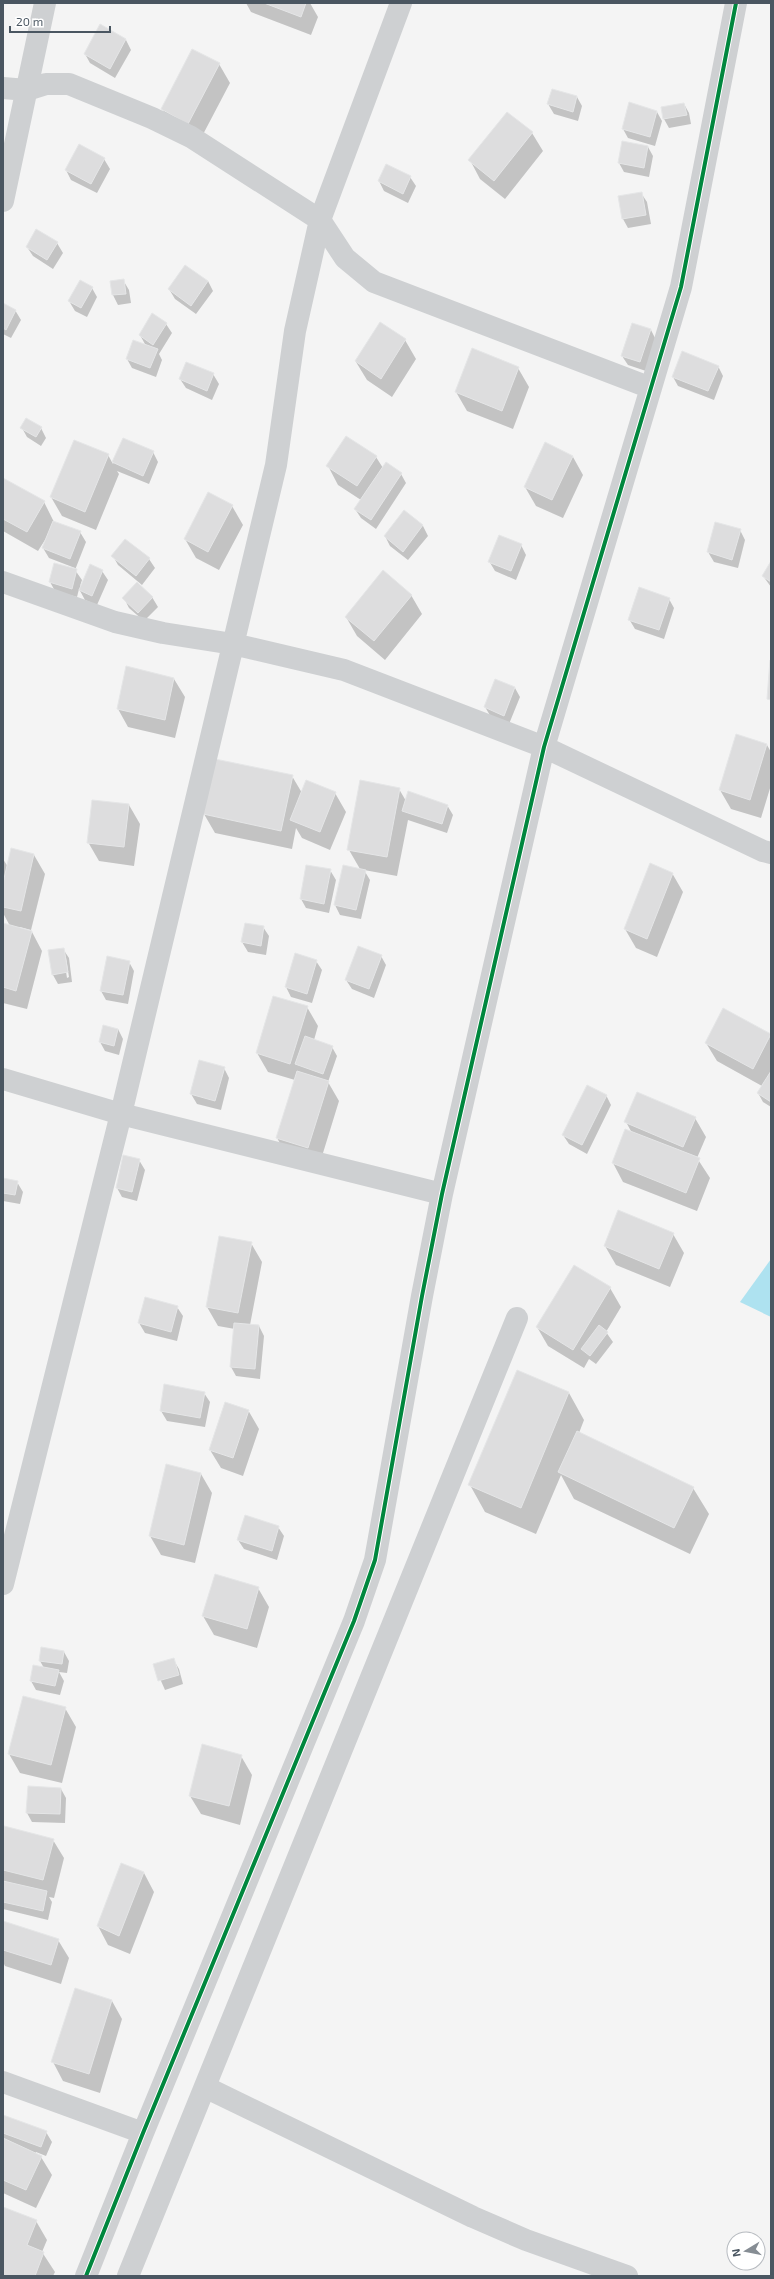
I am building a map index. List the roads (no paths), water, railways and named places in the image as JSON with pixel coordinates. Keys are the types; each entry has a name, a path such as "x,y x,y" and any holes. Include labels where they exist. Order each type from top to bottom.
{"street":[{"path":"3,201 45,3"},
{"path":"4,1579 121,1114 276,466 295,332 320,220 401,3"},
{"path":"86,2276 143,2133 354,1621 376,1560 442,1194 544,747 681,287 736,3"},
{"path":"3,88 27,90 46,84 69,84 152,118 191,137 320,220 345,258 374,282 651,388"},
{"path":"3,582 115,622 163,633 233,644 344,670 544,747 763,852 771,853"},
{"path":"3,1079 121,1114 442,1194"},
{"path":"128,2276 517,1318"},
{"path":"3,2082 143,2133"},
{"path":"205,2087 473,2217 526,2240 627,2276"}],"water":[{"path":"771,1259 771,1317 740,1302"}]}
